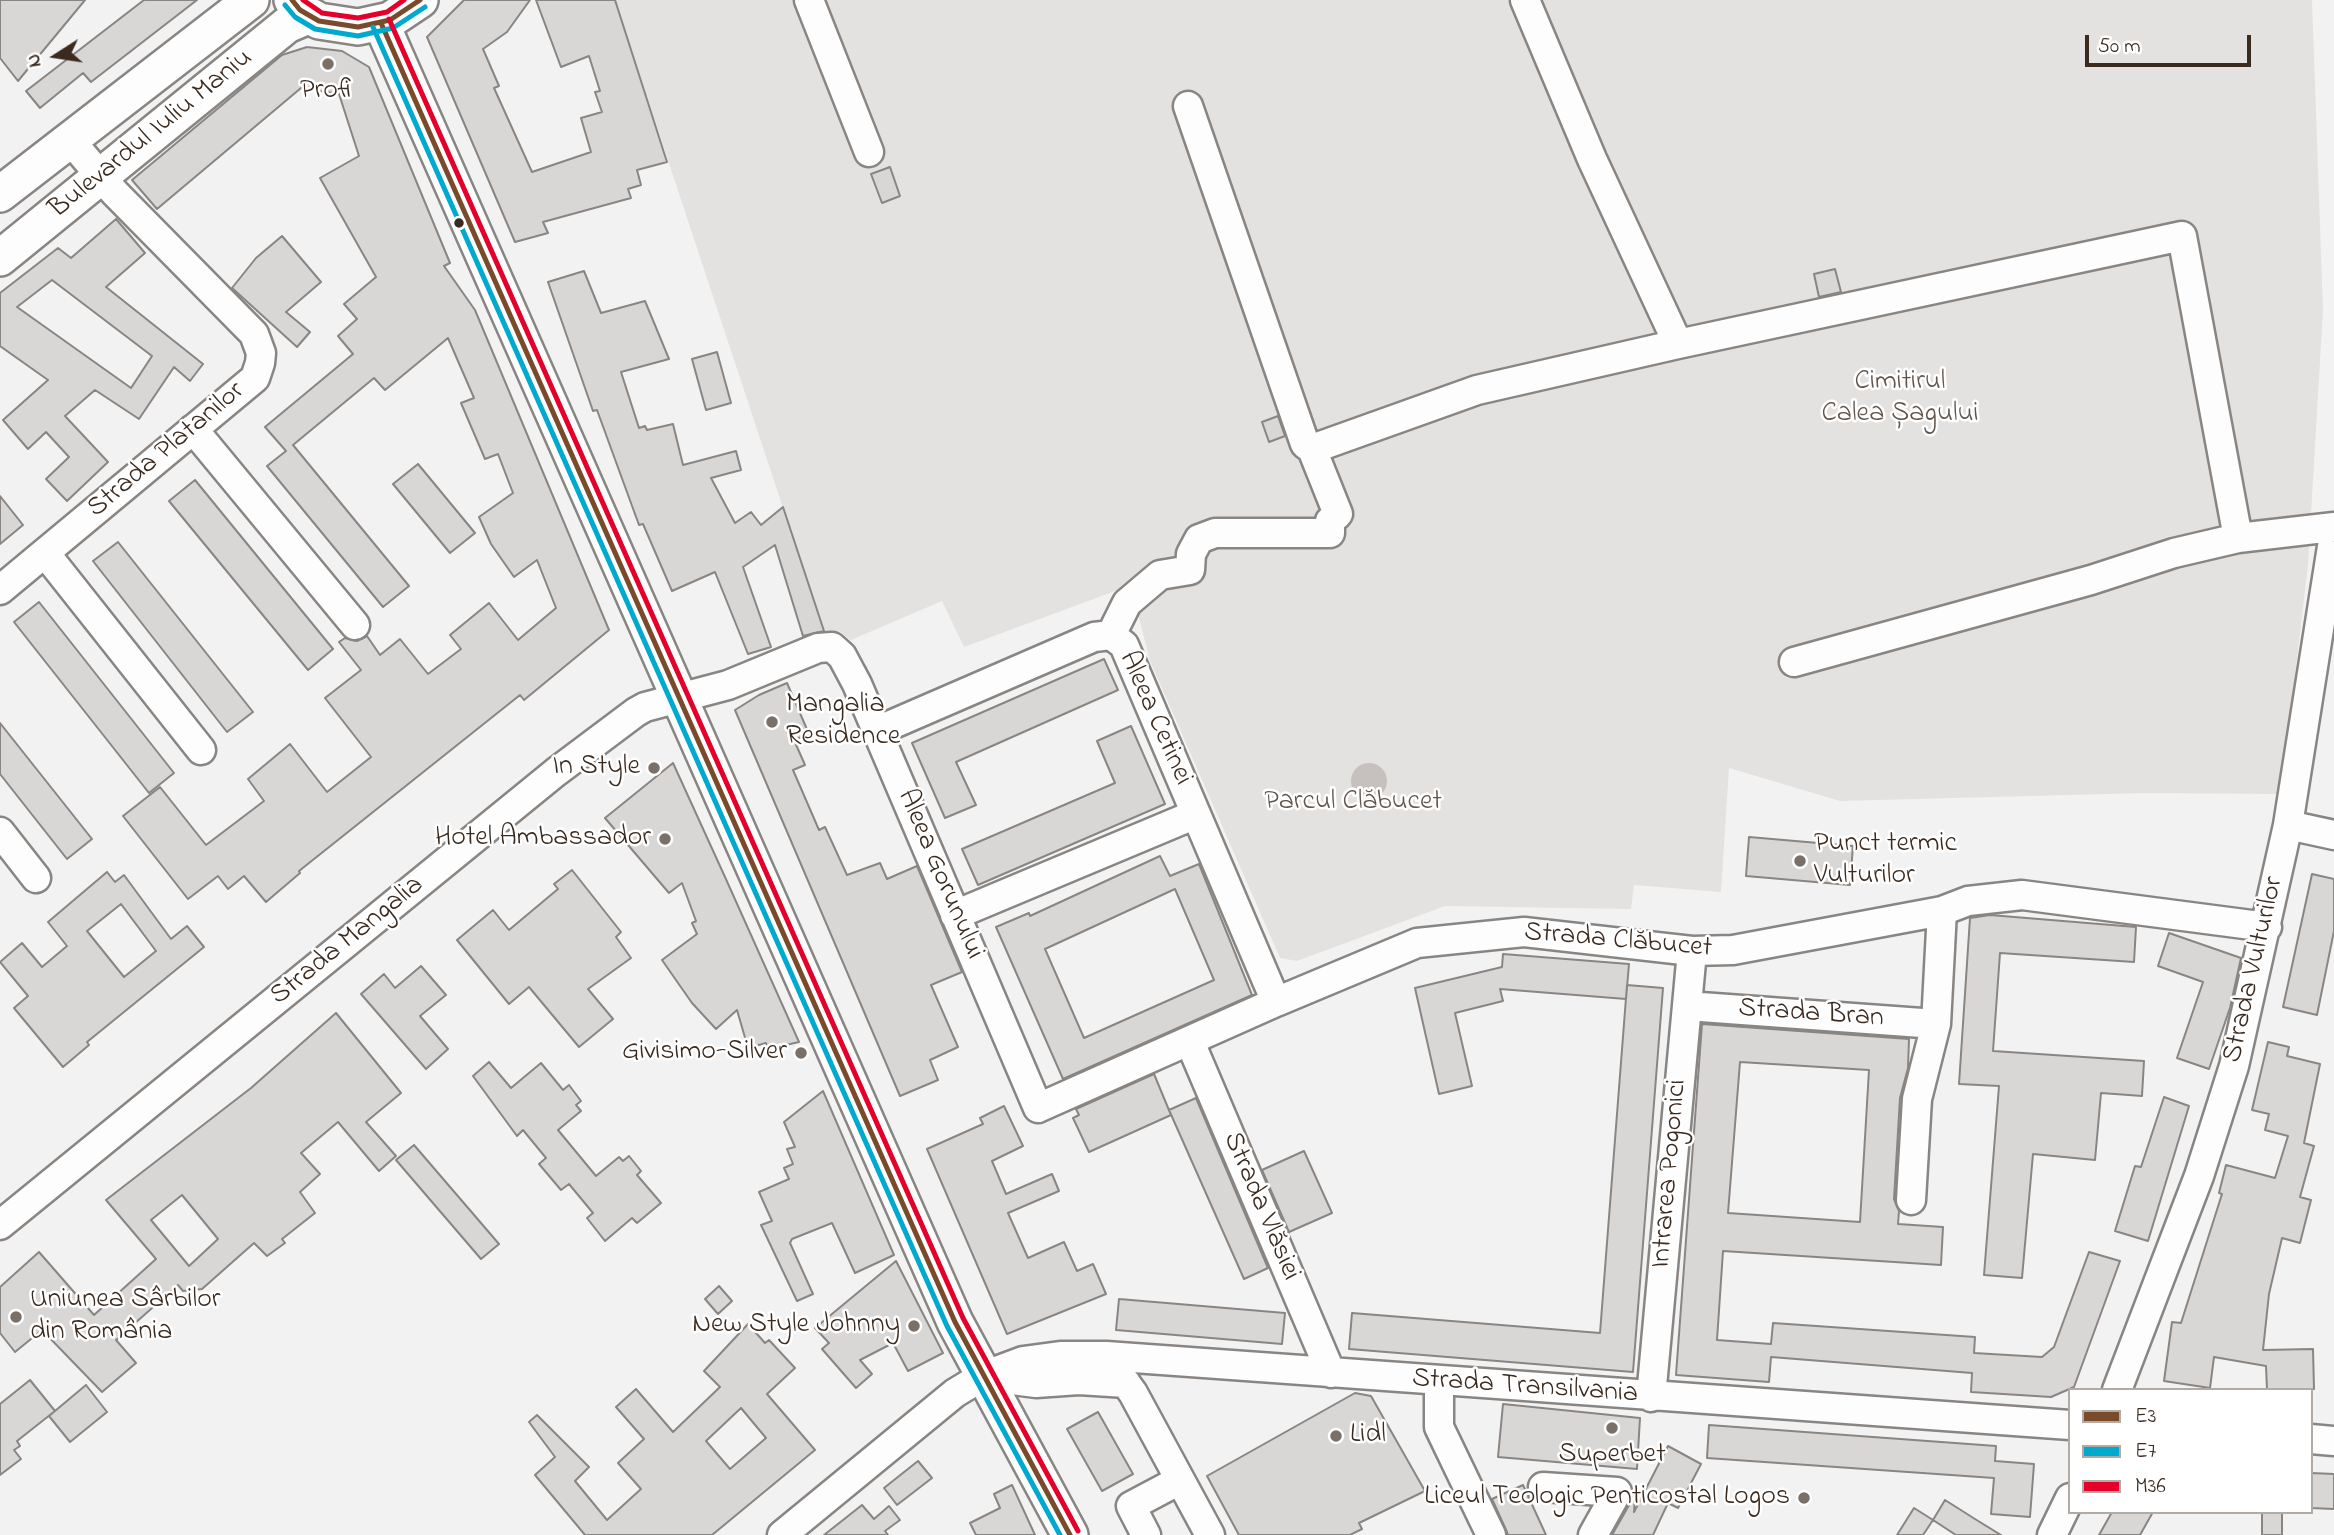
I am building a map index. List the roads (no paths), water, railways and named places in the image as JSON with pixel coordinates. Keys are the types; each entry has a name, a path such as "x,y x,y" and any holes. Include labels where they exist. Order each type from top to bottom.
{"main road":[{"path":"300,8 345,27 381,23 420,0"},
{"name":"Bulevardul Iuliu Maniu","path":"0,194 242,4"},
{"name":"Bulevardul Iuliu Maniu","path":"0,258 287,25 300,8"},
{"path":"381,23 949,1309 982,1376 1070,1535"}],"street":[{"path":"809,0 869,152"},
{"path":"1525,0 1592,159 1678,344"},
{"path":"1111,635 1127,603 1160,575 1190,570 1191,554 1199,539 1214,533 1330,533 1330,520 1338,514 1312,449 1304,444 1188,106"},
{"name":"Strada Platanilor","path":"0,590 255,378 260,363 258,341 101,177 70,140"},
{"path":"1312,449 1477,390 2182,236 2238,538"},
{"path":"193,429 355,625"},
{"path":"1794,662 2091,580 2174,553 2238,538 2334,527"},
{"name":"Strada Vulturilor","path":"2118,1388 2199,1176 2234,1066 2288,825 2334,534"},
{"path":"45,553 201,750"},
{"name":"Aleea Cetinei","path":"877,731 1094,637 1111,635 1124,645 1276,1002"},
{"name":"Strada Mangalia","path":"0,1226 556,772 636,712 728,685 818,648 832,647"},
{"name":"Aleea Gorunului","path":"832,647 842,656 877,731 1038,1108"},
{"path":"955,915 1196,814"},
{"path":"2288,825 2334,835"},
{"path":"0,832 36,878"},
{"name":"Strada Clăbucet","path":"1038,1108 1276,1002 1417,943 1490,934 1557,934 1692,951 1733,950 1942,911 1968,901 2022,895 2267,927"},
{"path":"1911,1200 1916,1099 1936,1024 1942,911"},
{"name":"Intrarea Pogonici","path":"1651,1397 1692,951"},
{"name":"Strada Bran","path":"1686,1006 1936,1024"},
{"name":"Strada Vlăsiei","path":"1190,1042 1331,1373"},
{"path":"1106,1356 1126,1383 1210,1535"},
{"name":"Strada Transilvania","path":"782,1535 955,1393 982,1376 1035,1358 1106,1356 1651,1397 2068,1424"},
{"path":"982,1376 1036,1383 1079,1380 1126,1383"},
{"path":"1439,1382 1439,1427 1491,1535"},
{"path":"2313,1439 2334,1441"},
{"path":"1146,1535 1131,1506 1180,1480"},
{"path":"1543,1487 1617,1492 1593,1535"},
{"path":"2053,1535 2068,1502"}],"place":[{"name":"Profi","path":"328,64"},
{"name":"Mangalia Residence","path":"772,722"},
{"name":"In Style","path":"654,768"},
{"name":"Hotel Ambassador","path":"665,839"},
{"name":"Punct termic Vulturilor","path":"1800,861"},
{"name":"Givisimo-Silver","path":"801,1053"},
{"name":"Uniunea Sârbilor din România","path":"16,1317"},
{"name":"New Style Johnny","path":"914,1326"},
{"name":"Superbet","path":"1612,1428"},
{"name":"Lidl","path":"1336,1436"},
{"name":"Liceul Teologic Penticostal Logos","path":"1804,1498"}],"park label":[{"name":"Cimitirul Calea Șagului","path":"1900,399"},
{"name":"Parcul Clăbucet","path":"1353,803"}]}
